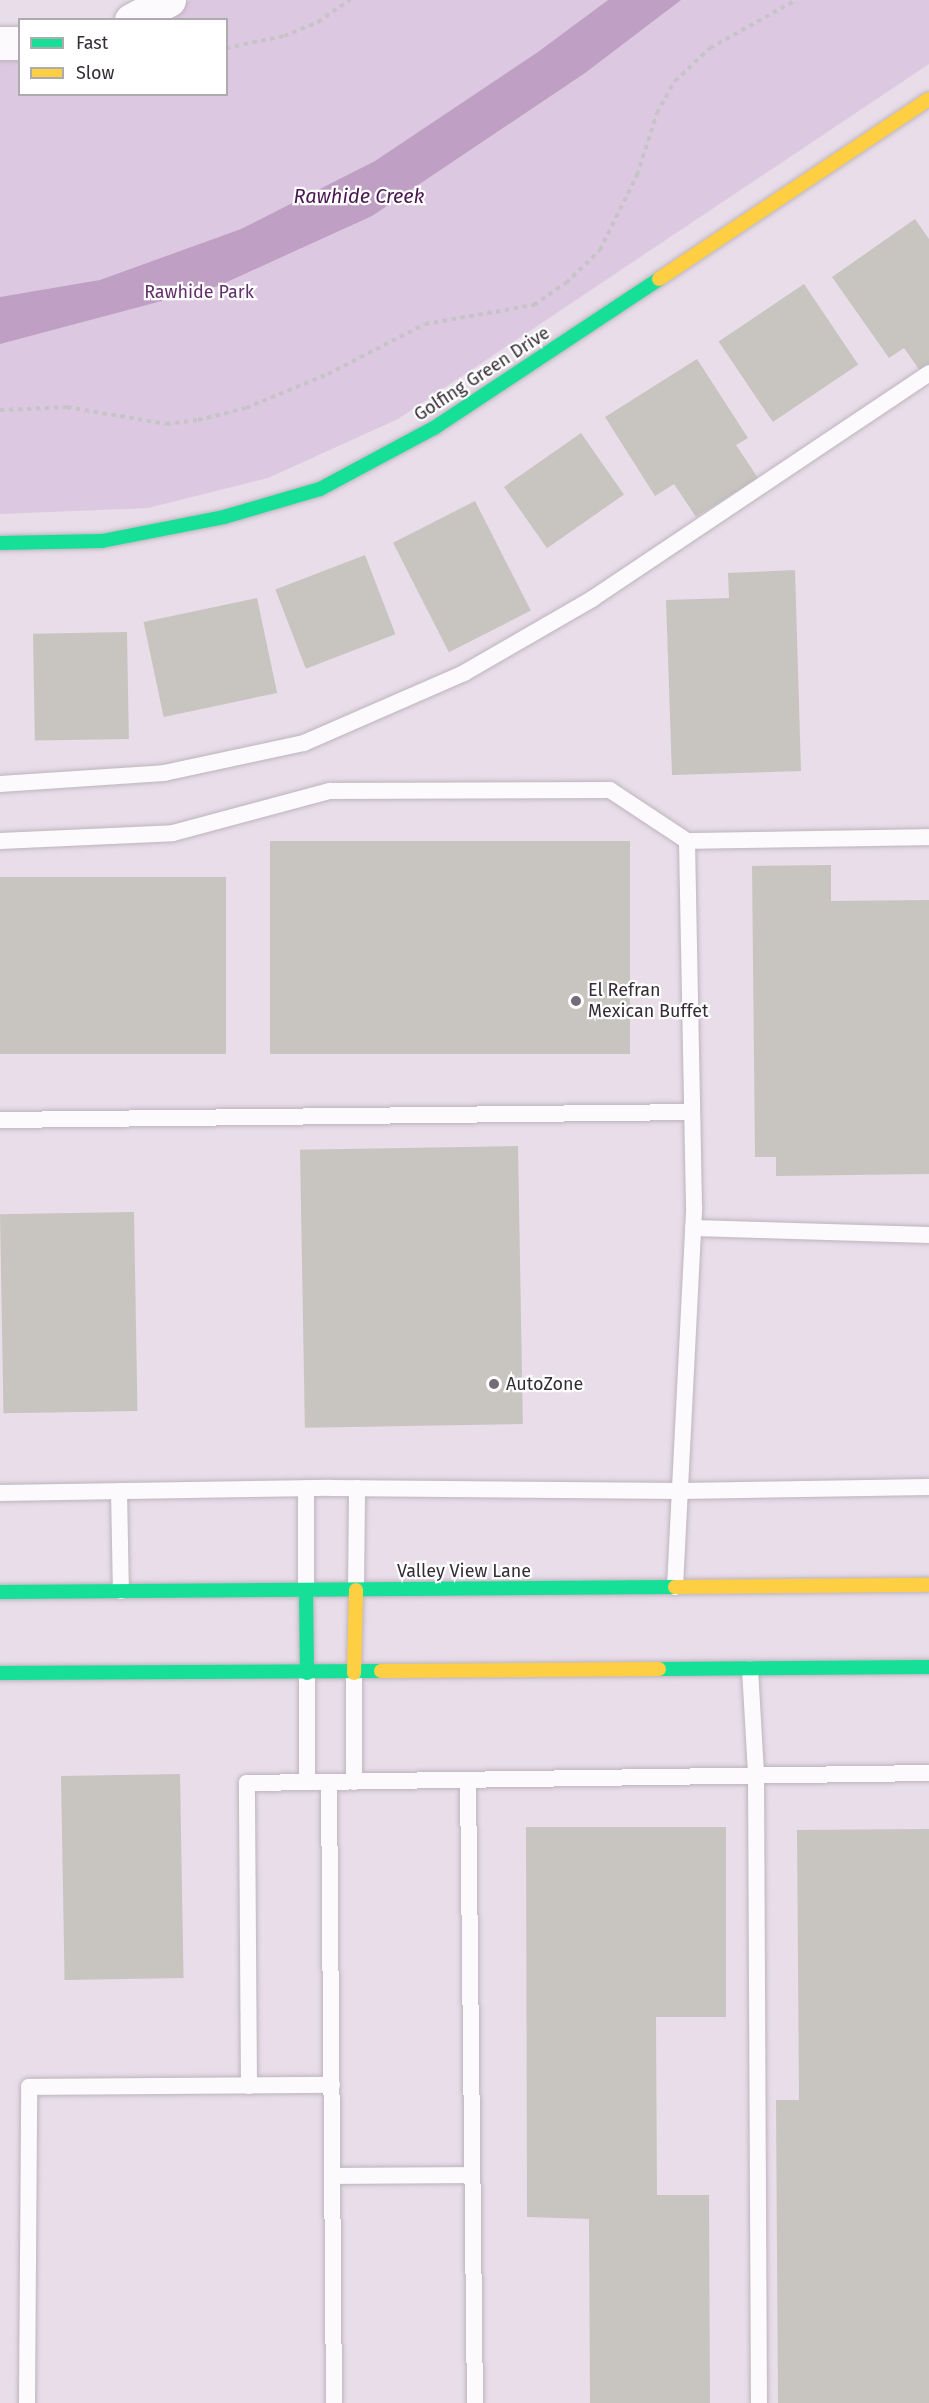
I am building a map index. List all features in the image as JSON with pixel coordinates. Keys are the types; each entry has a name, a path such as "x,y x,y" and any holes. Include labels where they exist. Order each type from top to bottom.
{"main road":[{"name":"Golfing Green Drive","path":"0,543 102,541 224,517 320,489 434,428 929,99"},
{"name":"Valley View Lane","path":"0,1592 929,1586"},
{"path":"306,1590 307,1673"},
{"path":"354,1673 356,1590"},
{"path":"0,1673 354,1673 929,1667"}],"street":[{"path":"135,18 169,0"},
{"path":"0,43 18,43"}],"lane":[{"path":"0,784 164,773 304,742 464,673 592,599 929,373"},
{"path":"0,841 173,833 330,791 610,790 687,841 929,837"},
{"path":"675,1587 693,1228 687,841"},
{"path":"0,1120 692,1112"},
{"path":"693,1228 929,1235"},
{"path":"0,1492 306,1488 680,1491 929,1487"},
{"path":"306,1488 306,1590"},
{"path":"356,1590 357,1488"},
{"path":"119,1491 121,1591"},
{"path":"750,1669 756,1774 759,2403"},
{"path":"307,1673 307,1782"},
{"path":"354,1673 354,1782"},
{"path":"249,2086 247,1783 929,1773"},
{"path":"468,1780 475,2403"},
{"path":"329,1782 334,2403"},
{"path":"27,2403 29,2087 332,2085"},
{"path":"332,2176 472,2175"}],"path":[{"path":"228,48 284,36 318,22 350,0"},
{"path":"0,410 67,407 166,424 198,420 246,408 328,374 425,324 534,304 566,283 600,250 637,175 657,113 675,81 710,48 796,0"}],"green space":[{"name":"Rawhide Park","path":"191,0 929,0 929,64 398,419 268,478 148,508 0,514 0,50 18,50 18,96 228,96 228,18 149,18"}],"water":[{"name":"Rawhide Creek","path":"608,0 681,0 585,73 372,216 218,286 0,344 0,297 100,280 241,229 375,161 538,52"}],"building":[{"path":"915,219 929,239 929,366 921,372 904,348 889,358 832,277"},
{"path":"804,284 858,364 773,422 719,342"},
{"path":"697,359 748,438 736,445 758,478 696,517 674,484 655,496 605,417"},
{"path":"581,433 624,494 547,548 504,487"},
{"path":"475,501 531,611 449,652 393,543"},
{"path":"365,555 395,634 306,669 275,589"},
{"path":"795,570 801,771 672,775 666,600 729,598 728,573"},
{"path":"257,598 277,693 164,717 144,622"},
{"path":"127,632 129,739 35,741 33,634"},
{"path":"270,841 630,841 630,1054 270,1054"},
{"path":"831,865 831,901 929,900 929,1174 776,1176 776,1157 755,1157 752,866"},
{"path":"0,877 226,877 226,1054 0,1054"},
{"path":"518,1146 523,1424 305,1428 300,1150"},
{"path":"134,1212 137,1411 3,1413 0,1214"},
{"path":"180,1774 184,1978 65,1980 61,1776"},
{"path":"526,1827 726,1827 726,2017 656,2017 657,2195 709,2195 710,2403 590,2403 589,2219 527,2217"},
{"path":"929,1829 929,2403 778,2403 776,2100 799,2100 797,1830"}],"traffic: fast":[{"path":"0,543 102,541 224,517 320,489 434,428 659,279"},
{"path":"0,1592 675,1587"},
{"path":"306,1590 307,1673"},
{"path":"659,1669 929,1667"},
{"path":"0,1673 381,1671"}],"traffic: slow":[{"path":"659,279 929,99"},
{"path":"675,1587 929,1585"},
{"path":"354,1673 356,1590"},
{"path":"381,1671 659,1669"}],"place":[{"name":"El Refran Mexican Buffet","path":"576,1001"},
{"name":"AutoZone","path":"494,1384"}]}
